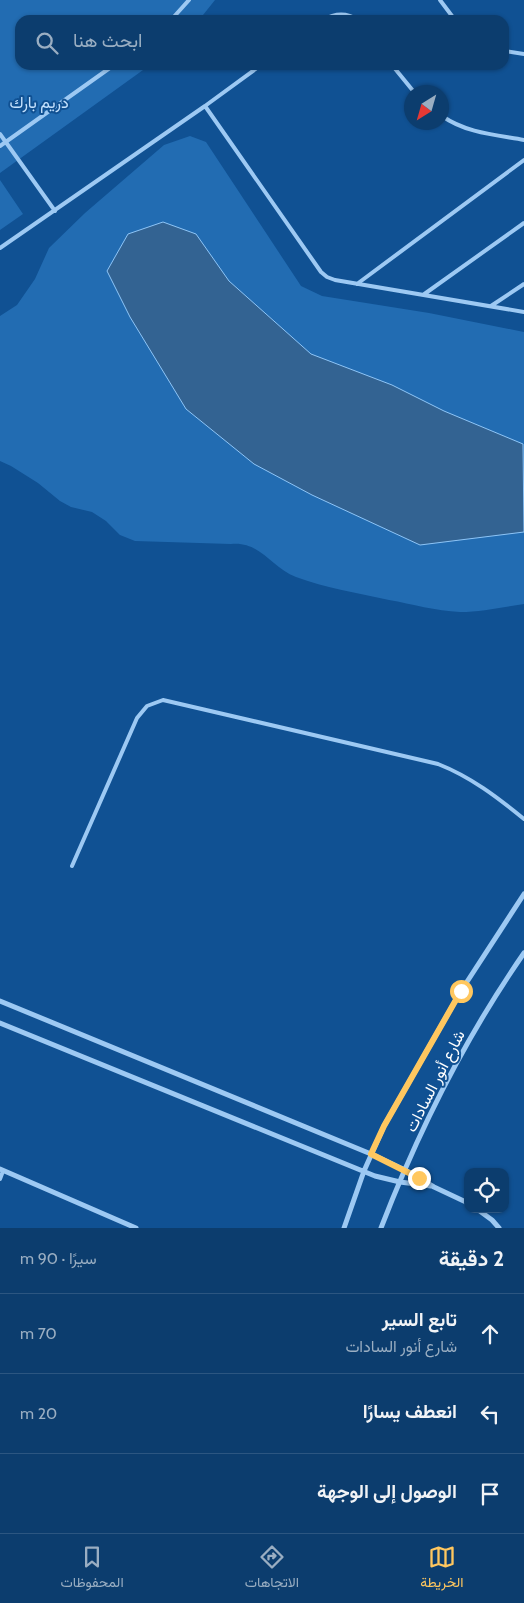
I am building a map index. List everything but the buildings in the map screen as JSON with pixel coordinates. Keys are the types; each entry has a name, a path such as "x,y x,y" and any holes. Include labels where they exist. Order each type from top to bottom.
{"street":[{"name":"شارع أنور السادات","path":"344,1228 364,1171 384,1126 436,1032 524,894"},
{"name":"شارع أنور السادات","path":"381,1228 405,1170 465,1048 524,953"},
{"path":"0,1001 371,1154 464,1202"},
{"path":"0,1023 364,1171 400,1182 434,1187"},
{"path":"2,1170 136,1228"},
{"path":"483,1213 498,1228"}],"lane":[{"path":"176,15 189,0"},
{"path":"440,0 451,15"},
{"path":"509,52 524,54"},
{"path":"0,146 107,70"},
{"path":"0,248 254,70"},
{"path":"396,70 408,85"},
{"path":"205,106 321,272 327,277 357,284 524,312"},
{"path":"449,120 480,133 524,140"},
{"path":"0,134 55,211"},
{"path":"357,284 524,160"},
{"path":"423,295 524,223"},
{"path":"491,306 524,284"},
{"path":"72,866 137,718 148,706 163,700 438,764 478,783 524,819"},
{"path":"0,1179 2,1170"}],"green space":[{"name":"دريم بارك","path":"0,0 215,0 203,15 15,15 15,70 143,70 0,173"},
{"path":"190,136 206,142 301,286 322,296 429,313 524,332 524,604 468,612 433,609 307,581 287,573 258,551 241,544 135,541 120,535 106,521 92,512 71,507 60,501 38,483 0,461 0,316 17,305 35,279 49,248 85,213 164,145"},
{"path":"0,180 23,214 0,230"}],"shaded area":[{"path":"163,222 196,234 229,281 311,354 392,385 444,411 523,444 524,532 420,545 312,495 254,464 186,409 130,317 107,271 128,234"}],"route":[{"path":"419,1178 371,1154 384,1126 461,991"}]}
